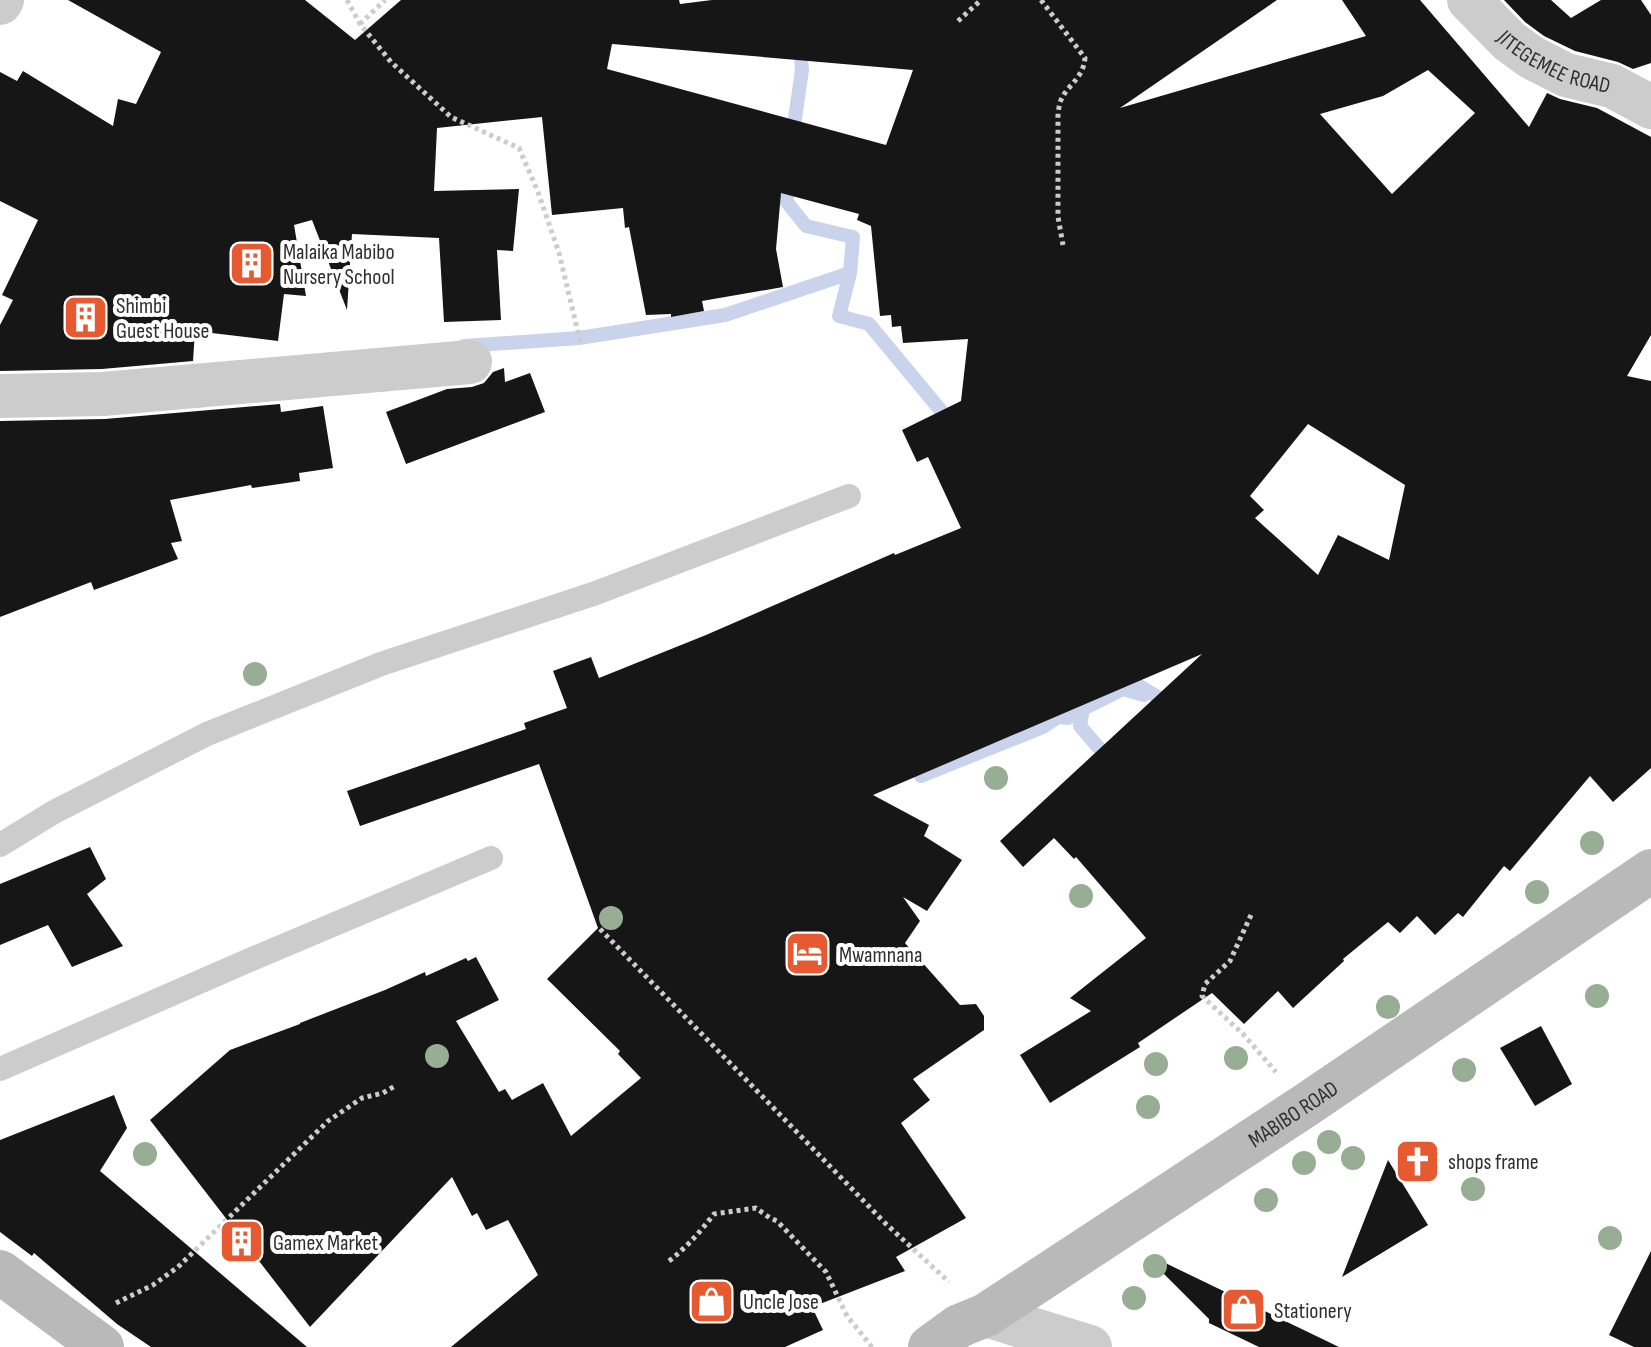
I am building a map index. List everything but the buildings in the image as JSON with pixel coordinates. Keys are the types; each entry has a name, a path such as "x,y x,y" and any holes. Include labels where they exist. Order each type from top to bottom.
{"main road":[{"name":"MABIBO ROAD","path":"961,1334 1651,871"},
{"path":"0,1272 78,1340"}],"street":[{"name":"JITEGEMEE ROAD","path":"1469,0 1509,41 1531,57 1566,75 1612,86 1651,107"},
{"path":"0,396 103,394 470,362"},
{"path":"961,1334 1090,1347"}],"lane":[{"path":"0,845 54,812 207,734 381,664 596,593 849,496"},
{"path":"0,1069 491,858"}],"path":[{"path":"347,0 360,24 391,62 451,117 519,148 559,253 581,345"},
{"path":"360,24 385,0"},
{"path":"958,21 981,0"},
{"path":"1041,0 1085,58 1078,78 1062,97 1058,113 1058,217 1063,245"},
{"path":"1251,915 1230,961 1205,984 1202,996 1243,1034 1306,1105"},
{"path":"600,929 885,1223 961,1334"},
{"path":"78,1340 178,1267 328,1121 362,1098 383,1093 395,1086"},
{"path":"669,1261 685,1249 714,1214 756,1208 777,1221 826,1272 847,1316 872,1347"}],"waterway":[{"path":"792,139 802,70 800,45"},
{"path":"792,176 786,201 806,226 853,237 850,273 839,316 869,324 952,424"},
{"path":"464,346 579,338 725,315 850,273"},
{"path":"1121,675 1161,699 1172,696"},
{"path":"921,776 1043,727 1058,717 1068,718 1123,689 1144,695"},
{"path":"1083,709 1080,726 1110,761"}],"place":[{"name":"Malaika Mabibo Nursery School","path":"252,264"},
{"name":"Shimbi Guest House","path":"85,318"},
{"name":"Mwamnana","path":"808,954"},
{"name":"shops frame","path":"1417,1161"},
{"name":"Gamex Market","path":"242,1242"},
{"name":"Uncle Jose","path":"712,1301"},
{"name":"Stationery","path":"1243,1310"}]}
